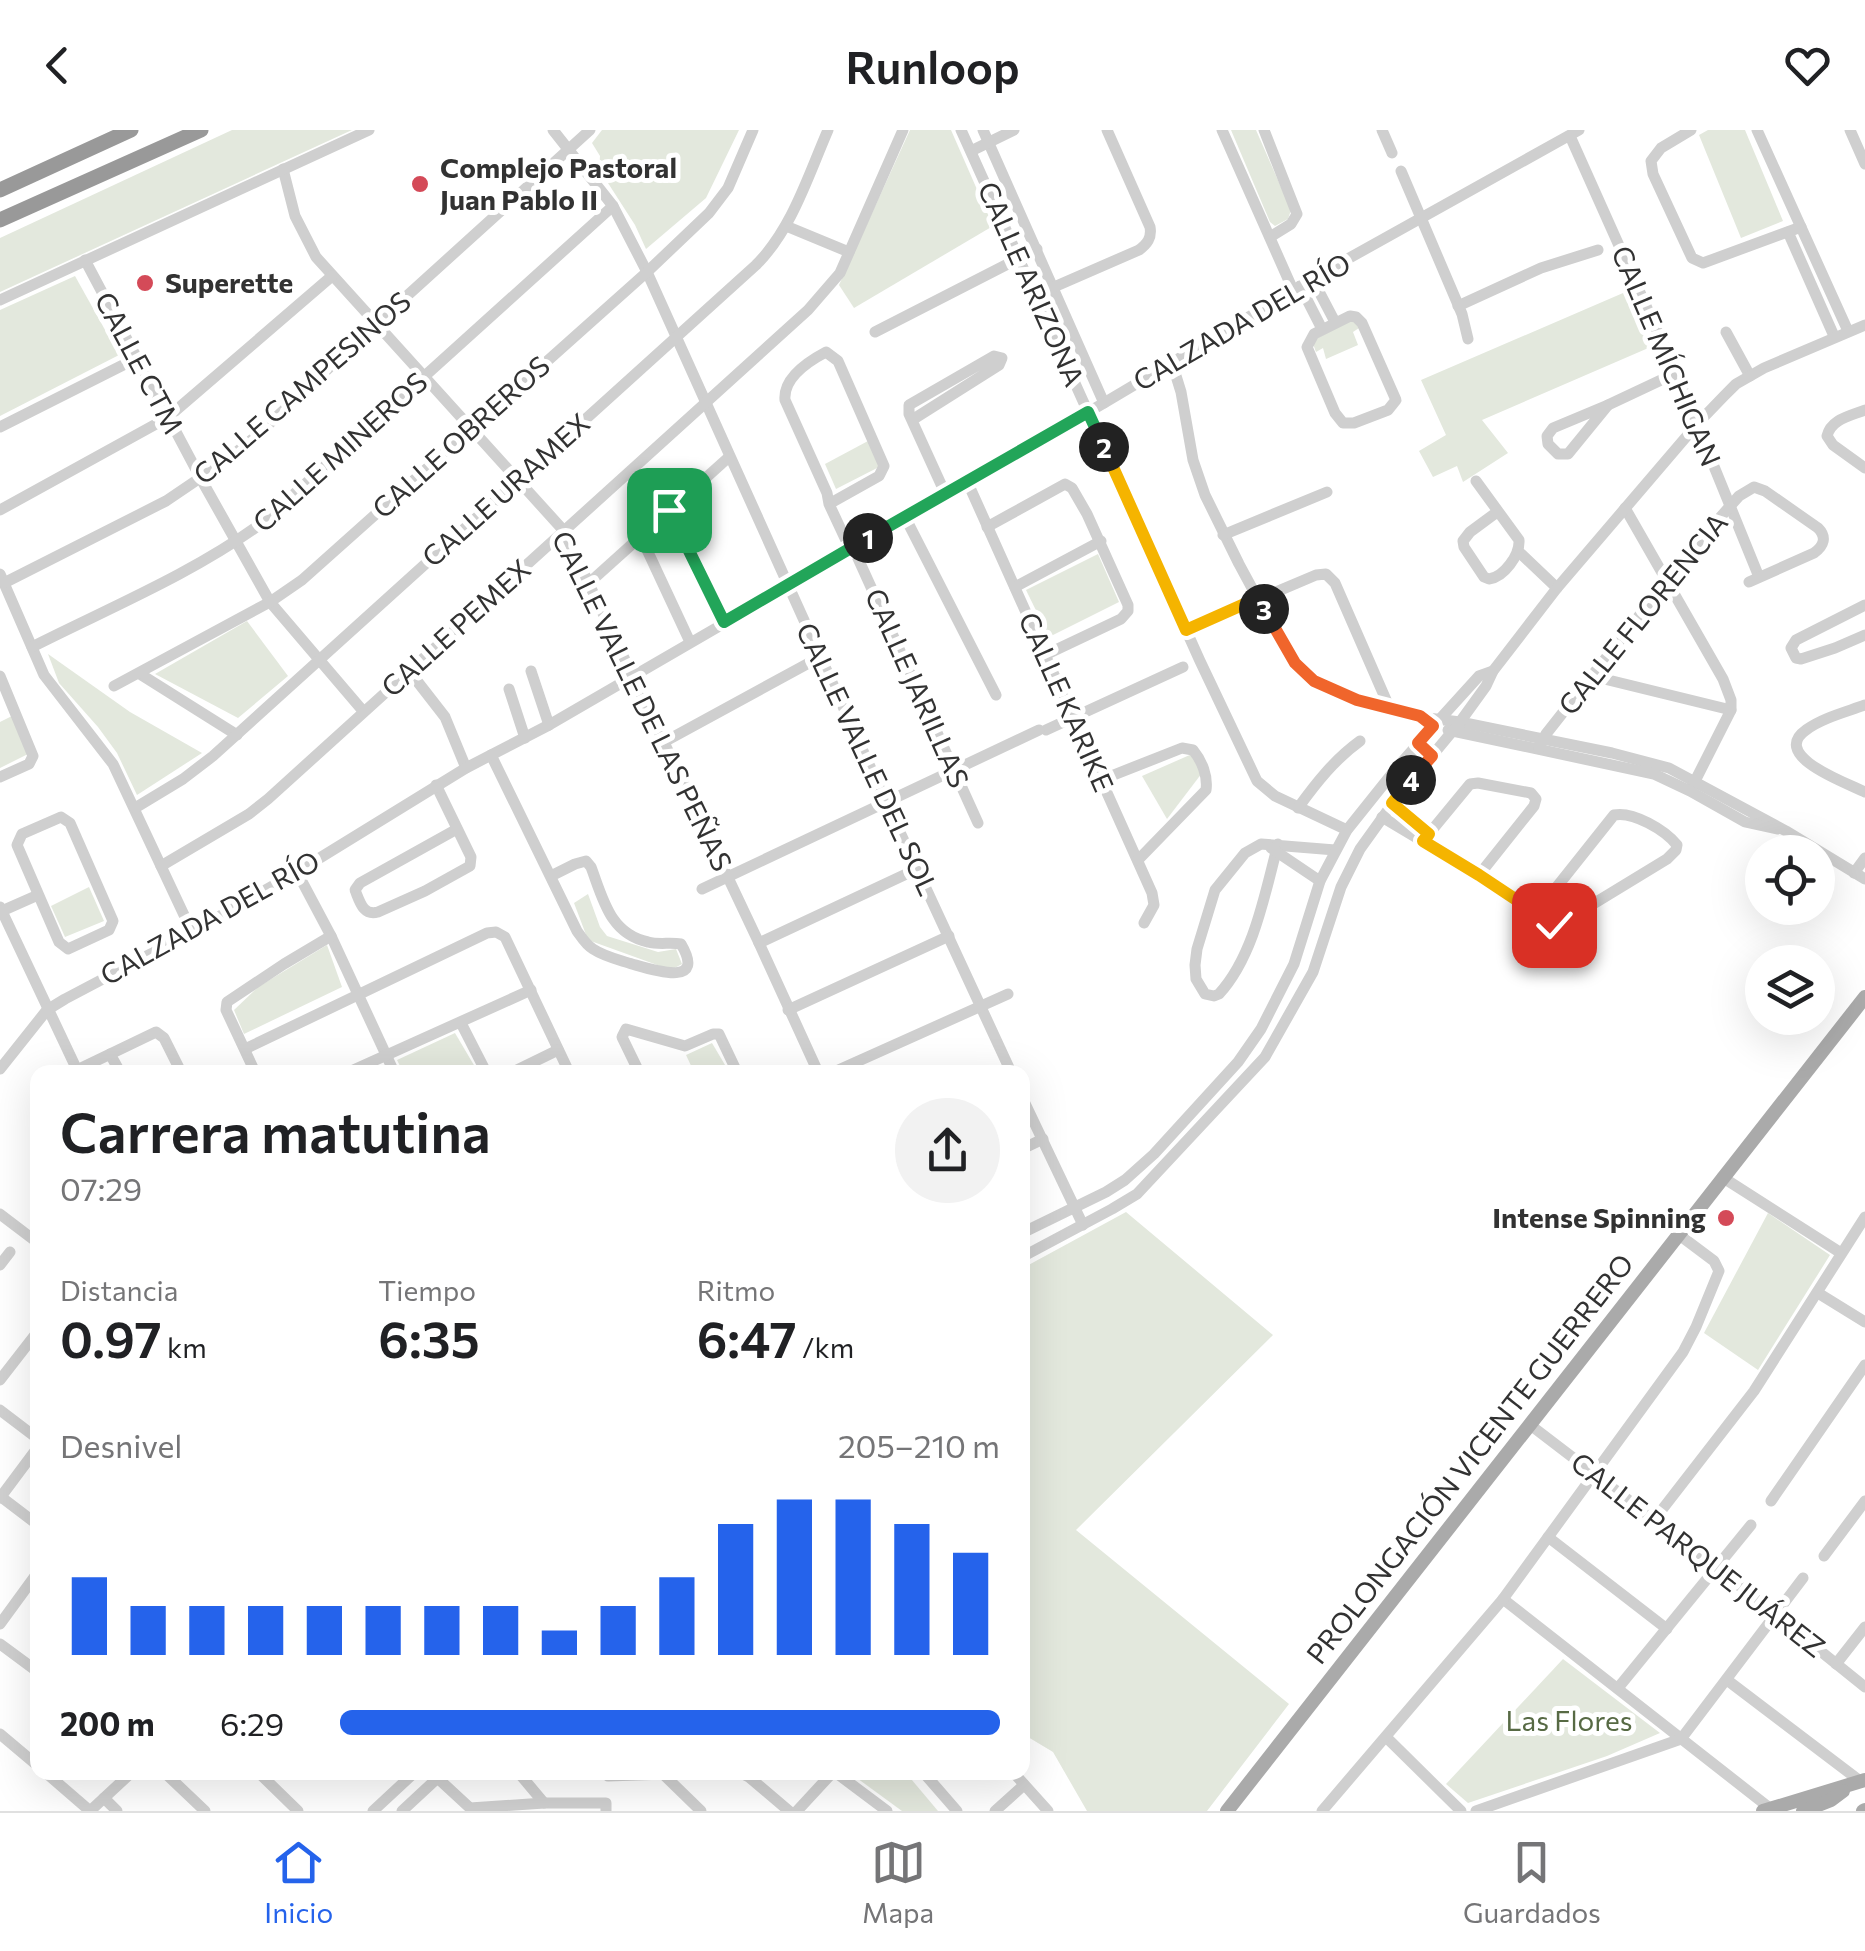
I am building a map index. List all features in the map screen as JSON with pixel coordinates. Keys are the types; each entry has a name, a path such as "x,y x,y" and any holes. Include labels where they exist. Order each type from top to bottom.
{"highway":[{"path":"0,190 131,130"},
{"path":"0,220 201,130"}],"main road":[{"name":"PROLONGACIÓN VICENTE GUERRERO","path":"1227,1811 1865,997"},
{"path":"1767,1810 1857,1782"},
{"path":"1802,1811 1831,1800 1857,1782"}],"street":[{"path":"0,300 368,130"},
{"name":"CALLE VALLE DEL SOL","path":"553,130 613,206 647,272 1008,1065"},
{"name":"CALLE CAMPESINOS","path":"2,578 142,514 200,480 255,437 590,130"},
{"name":"CALLE OBREROS","path":"114,686 270,602 302,580 647,272 720,201 753,130"},
{"name":"CALLE URAMEX","path":"135,808 183,779 236,734 766,256 786,226 828,130"},
{"name":"CALLE PEMEX","path":"161,866 268,800 808,310 834,283 902,130"},
{"name":"CALLE ARIZONA","path":"962,130 1257,781 1266,791 1347,830"},
{"path":"971,151 986,136 1014,130"},
{"path":"1054,288 1139,250 1151,234 1108,130"},
{"path":"1222,130 1270,238 1322,330"},
{"path":"1264,130 1298,214 1291,224 1270,238"},
{"path":"1382,130 1392,153"},
{"path":"1692,130 1656,152 1650,161 1692,258 1703,263 1802,227"},
{"path":"1758,130 1802,227 1865,339"},
{"path":"1850,130 1865,164"},
{"name":"CALZADA DEL RÍO","path":"0,1069 48,1010 65,999 192,932 436,785 549,725 1297,288 1574,133"},
{"name":"CALLE MÍCHIGAN","path":"1574,133 1698,423 1754,580 1814,553 1824,535 1778,499 1754,486"},
{"name":"CALLE ARIZONA","path":"986,136 1104,403"},
{"name":"CALLE VALLE DE LAS PEÑAS","path":"283,169 302,231 316,257 564,531 815,1065"},
{"path":"1401,171 1468,339"},
{"name":"CALLE MINEROS","path":"32,647 235,543 290,499 613,206"},
{"path":"786,226 849,252"},
{"path":"1788,232 1834,336"},
{"path":"874,332 1037,248"},
{"path":"1458,306 1541,268 1598,250"},
{"name":"CALLE CTM","path":"85,260 200,480 270,602 363,712"},
{"path":"0,510 168,418 332,276"},
{"path":"1313,280 1335,322"},
{"path":"1354,316 1362,323 1394,395 1394,404 1388,410 1354,423 1339,420 1307,346 1310,339 1335,322 1354,316"},
{"path":"1030,1253 1136,1194 1265,1056 1313,972 1340,887 1360,849 1557,588 1698,423 1736,384 1857,327"},
{"path":"1726,332 1750,376"},
{"name":"CALLE JARILLAS","path":"830,499 879,476 884,462 836,358 822,352 788,382 785,400 830,499 855,549 978,822"},
{"path":"912,420 999,365 1002,358 994,356 912,401 908,412 945,494"},
{"path":"0,427 135,359"},
{"path":"1172,363 1198,478 1223,535 1286,651 1314,681 1335,692 1436,723 1646,760 1786,831 1859,876 1865,858"},
{"path":"1608,405 1568,454 1562,455 1548,444 1547,436 1553,428 1676,373"},
{"path":"1865,410 1832,425 1827,436 1833,445 1865,468"},
{"path":"589,583 729,457"},
{"name":"CALLE KARIKE","path":"967,481 1154,899 1144,923"},
{"path":"1476,481 1518,540 1518,552 1498,577 1489,580 1464,548 1465,536 1497,512"},
{"path":"988,527 1064,484 1075,492 1101,541 1128,611 1121,619 1046,655"},
{"name":"CALLE FLORENCIA","path":"1540,743 1667,581 1730,506 1754,486"},
{"path":"1223,535 1328,492"},
{"path":"1625,508 1732,700 1731,710 1692,786"},
{"path":"669,510 724,622"},
{"path":"906,517 996,695"},
{"path":"641,537 690,642"},
{"path":"1015,587 1101,541"},
{"path":"1518,552 1557,588"},
{"path":"1186,630 1326,574 1335,583 1390,708"},
{"path":"2,578 52,687 113,764 192,932"},
{"path":"1865,605 1796,640 1791,648 1796,658 1801,659 1865,634"},
{"path":"664,742 820,657"},
{"path":"702,888 1183,667"},
{"path":"1030,1230 1125,1180 1238,1062 1261,1029 1294,964 1320,881 1347,830 1436,723 1479,676 1492,671"},
{"path":"410,672 446,717 466,768"},
{"path":"532,672 549,725"},
{"path":"140,674 236,734"},
{"path":"0,676 33,756 29,764 0,777"},
{"path":"1592,676 1731,710"},
{"path":"509,688 525,738"},
{"path":"1865,705 1808,728 1797,743 1807,762 1865,792"},
{"path":"1298,808 1344,752 1360,741"},
{"path":"1418,743 1432,756"},
{"path":"1101,780 1182,748 1192,750 1198,757 1206,777 1206,790 1138,860"},
{"path":"491,755 550,876 577,931 594,950 659,972 676,973 688,966 681,944 646,942 614,924 586,862 550,876"},
{"path":"1849,784 1865,776"},
{"path":"1426,837 1470,784 1528,792 1535,797 1534,806 1479,875"},
{"name":"CALZADA DEL RÍO","path":"436,785 457,828 471,857 470,866 378,912 366,912 355,890 360,883 457,828"},
{"path":"1392,803 1426,837 1479,875 1536,913 1557,926 1667,859 1677,845 1665,834 1619,813 1536,913"},
{"path":"61,817 70,824 112,916 112,926 73,948 63,947 38,896 19,853 18,840 22,834 61,817"},
{"path":"1382,817 1426,837"},
{"path":"1274,847 1254,934 1244,956 1220,994 1205,994 1196,979 1195,959 1215,890 1245,852 1256,845 1335,850"},
{"path":"1274,847 1320,881"},
{"path":"759,942 917,869"},
{"path":"296,872 331,936 391,1065"},
{"path":"38,896 1,909 75,1065"},
{"path":"245,1049 496,932 504,937 566,1065"},
{"path":"252,1065 226,1010 230,998 331,936"},
{"path":"788,1010 949,936"},
{"path":"1294,964 1313,972"},
{"path":"364,1065 530,990"},
{"path":"849,1065 1008,994"},
{"path":"461,1022 482,1065"},
{"path":"636,1065 624,1042 626,1029 678,1046 716,1033 734,1065"},
{"path":"89,1065 156,1032 164,1038 177,1065"},
{"path":"527,1065 558,1050"},
{"path":"110,1054 116,1065"},
{"path":"1030,1113 1084,1224"},
{"path":"1030,1145 1043,1139"},
{"path":"1722,1177 1841,1253"},
{"path":"1125,1180 1136,1194"},
{"path":"0,1214 30,1238"},
{"path":"1654,1520 1754,1391 1865,1216"},
{"path":"1322,1811 1503,1599 1683,1352 1719,1275 1714,1261 1678,1234"},
{"path":"0,1265 10,1252"},
{"path":"1818,1293 1865,1322"},
{"path":"0,1380 30,1341"},
{"path":"1772,1500 1865,1365"},
{"path":"0,1410 30,1433"},
{"name":"CALLE PARQUE JUÁREZ","path":"1530,1424 1865,1687"},
{"path":"30,1458 0,1497 30,1519"},
{"path":"1824,1556 1865,1502"},
{"path":"1618,1688 1751,1525"},
{"path":"1548,1537 1666,1629"},
{"path":"1476,1811 1682,1739 1804,1578"},
{"path":"0,1624 30,1583"},
{"path":"1503,1599 1767,1810"},
{"path":"1836,1664 1865,1627"},
{"path":"0,1644 30,1666"},
{"path":"1728,1680 1857,1782"},
{"path":"0,1734 30,1759"},
{"path":"1386,1737 1462,1811"},
{"path":"54,1780 90,1811 123,1780"},
{"path":"172,1780 205,1811"},
{"path":"267,1780 298,1811"},
{"path":"380,1809 407,1780"},
{"path":"402,1811 433,1780"},
{"path":"443,1780 470,1808 544,1802"},
{"path":"525,1780 544,1802 559,1808 606,1807"},
{"path":"662,1780 701,1811"},
{"path":"754,1780 789,1811"},
{"path":"797,1811 826,1780"},
{"path":"845,1780 887,1811"},
{"path":"930,1780 958,1811"},
{"path":"1020,1780 1048,1811"},
{"path":"995,1811 1024,1785"},
{"path":"104,1798 117,1811"}],"green space":[{"path":"232,130 352,130 0,292 0,238"},
{"path":"602,130 739,130 706,198 646,249 599,169 600,156 592,143"},
{"path":"910,130 951,130 993,226 854,308 839,285"},
{"path":"1231,130 1256,130 1291,210 1288,219 1275,226 1270,222"},
{"path":"1708,130 1745,130 1783,221 1741,238 1699,135"},
{"path":"75,276 119,355 0,416 0,310"},
{"path":"1630,290 1653,346 1482,420 1508,453 1463,482 1457,466 1433,477 1419,451 1446,435 1421,380"},
{"path":"1355,318 1359,328 1353,332 1358,345 1326,359 1323,348 1316,352 1312,341"},
{"path":"868,441 879,467 836,489 825,464"},
{"path":"1098,554 1119,602 1049,637 1026,590"},
{"path":"247,621 288,676 238,718 155,674"},
{"path":"48,654 130,712 202,753 137,795 117,753 59,683"},
{"path":"12,716 30,753 0,768 0,722"},
{"path":"1192,754 1202,773 1167,819 1142,776"},
{"path":"89,887 104,921 65,937 51,906"},
{"path":"588,894 607,936 658,952 676,949 682,964 671,970 588,940 574,903"},
{"path":"327,945 342,987 244,1034 234,1010 258,987"},
{"path":"455,1033 474,1065 400,1065 397,1060"},
{"path":"712,1043 725,1065 691,1065 686,1055"},
{"path":"1126,1212 1273,1335 1076,1530 1289,1704 1207,1811 1087,1811 1053,1752 1030,1738 1030,1264"},
{"path":"1768,1213 1830,1255 1758,1370 1704,1333"},
{"name":"Las Flores","path":"1563,1659 1660,1733 1607,1756 1468,1803 1446,1784"},
{"path":"860,1780 912,1780 938,1811 902,1811"}],"place":[{"name":"Complejo Pastoral Juan Pablo II","path":"420,184"},
{"name":"Superette","path":"145,283"},
{"name":"Intense Spinning","path":"1726,1218"}],"route":[{"path":"669,510 724,622 1088,412 1186,630 1258,598 1286,651 1314,681 1357,700 1420,716 1433,726 1418,743 1432,756 1392,803 1429,834 1423,841 1554,925"}]}
